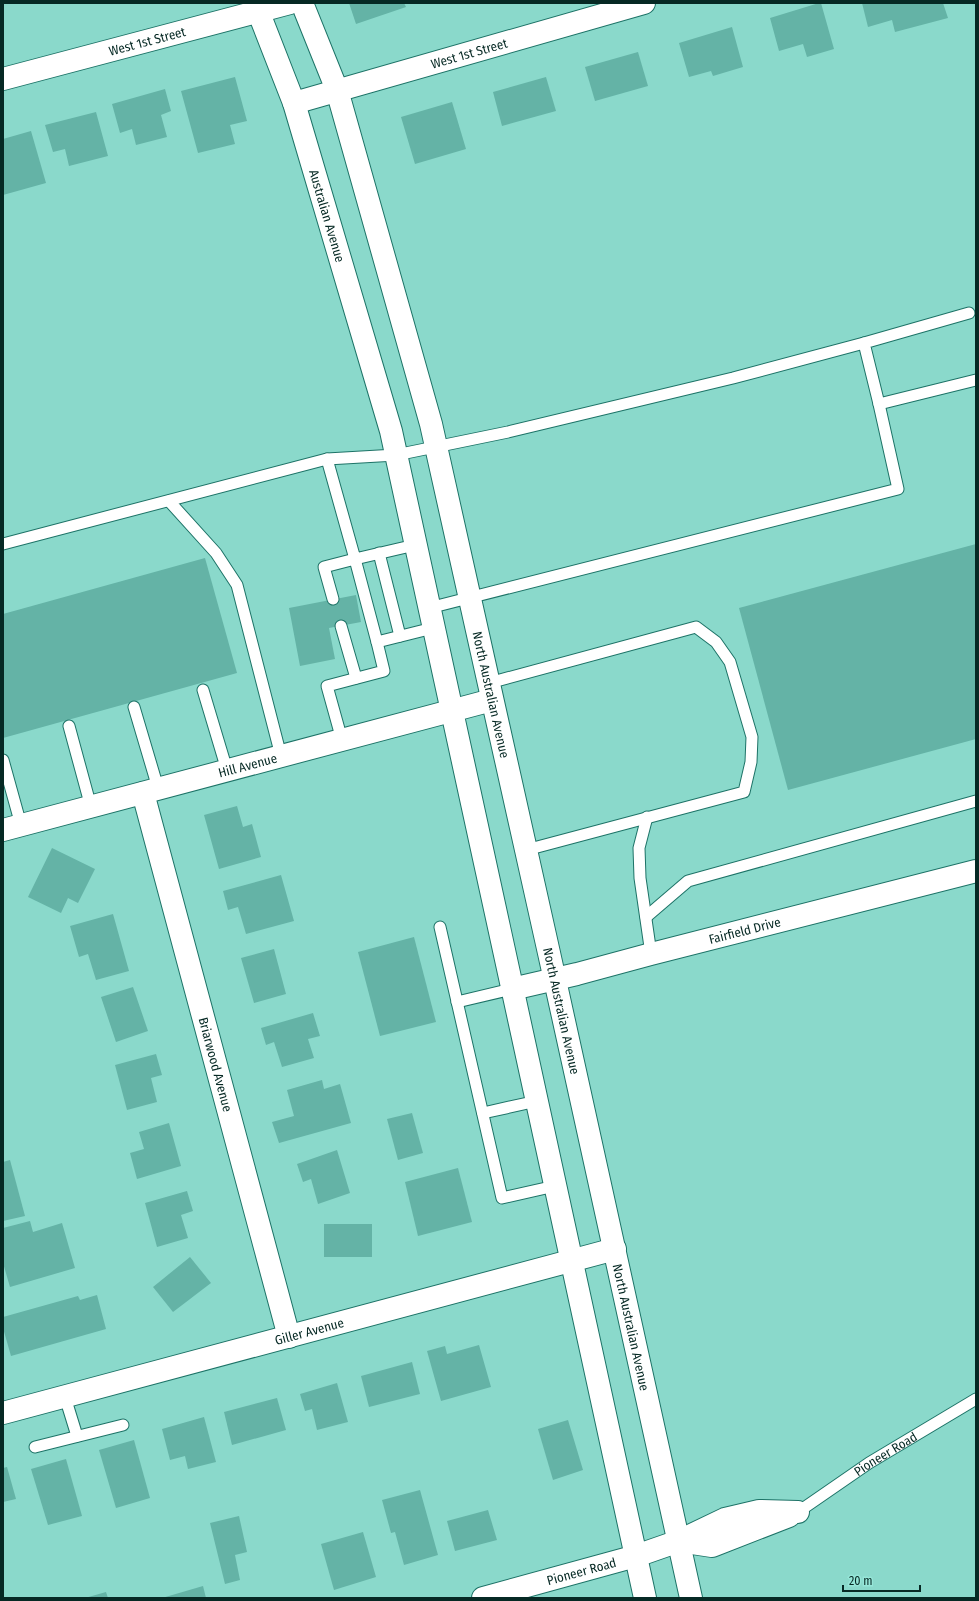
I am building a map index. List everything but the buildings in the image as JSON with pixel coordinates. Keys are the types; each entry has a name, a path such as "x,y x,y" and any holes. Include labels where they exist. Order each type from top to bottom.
{"main road":[{"name":"West 1st Street","path":"3,79 257,7 290,3"},
{"path":"302,3 337,90"},
{"name":"West 1st Street","path":"294,103 644,3"},
{"name":"Australian Avenue","path":"257,7 294,103 391,432 396,456"},
{"name":"North Australian Avenue","path":"337,90 431,424 615,1249 691,1598"},
{"path":"396,456 645,1598"},
{"name":"Hill Avenue","path":"12,828 452,711 491,691"},
{"name":"Briarwood Avenue","path":"151,791 289,1336"},
{"name":"Fairfield Drive","path":"512,989 554,980 976,871"},
{"name":"Giller Avenue","path":"3,1413 615,1249"},
{"name":"Pioneer Road","path":"483,1598 636,1556 679,1541 725,1519 759,1511 798,1512"}],"lane":[{"path":"3,544 327,459 396,456 436,446 508,432 733,378 969,313"},
{"path":"377,642 400,636 470,598 898,489 864,343"},
{"path":"879,404 976,380"},
{"path":"327,459 384,671 327,686 342,740"},
{"path":"169,501 216,553 237,585 281,756"},
{"path":"333,599 324,567 415,545"},
{"path":"379,553 400,636"},
{"path":"341,626 356,678"},
{"path":"491,691 696,627 716,642 730,662 752,737 751,762 744,792 526,850"},
{"path":"203,690 228,770"},
{"path":"134,707 151,791"},
{"path":"69,726 91,807"},
{"path":"3,760 12,828"},
{"path":"646,917 688,881 976,801"},
{"path":"647,818 639,848 640,878 651,954"},
{"path":"440,927 502,1198 555,1186"},
{"path":"457,1002 512,989"},
{"path":"482,1113 537,1101"},
{"path":"65,1397 77,1436"},
{"name":"Pioneer Road","path":"798,1512 869,1463 976,1399"},
{"path":"34,1447 123,1425"}]}
